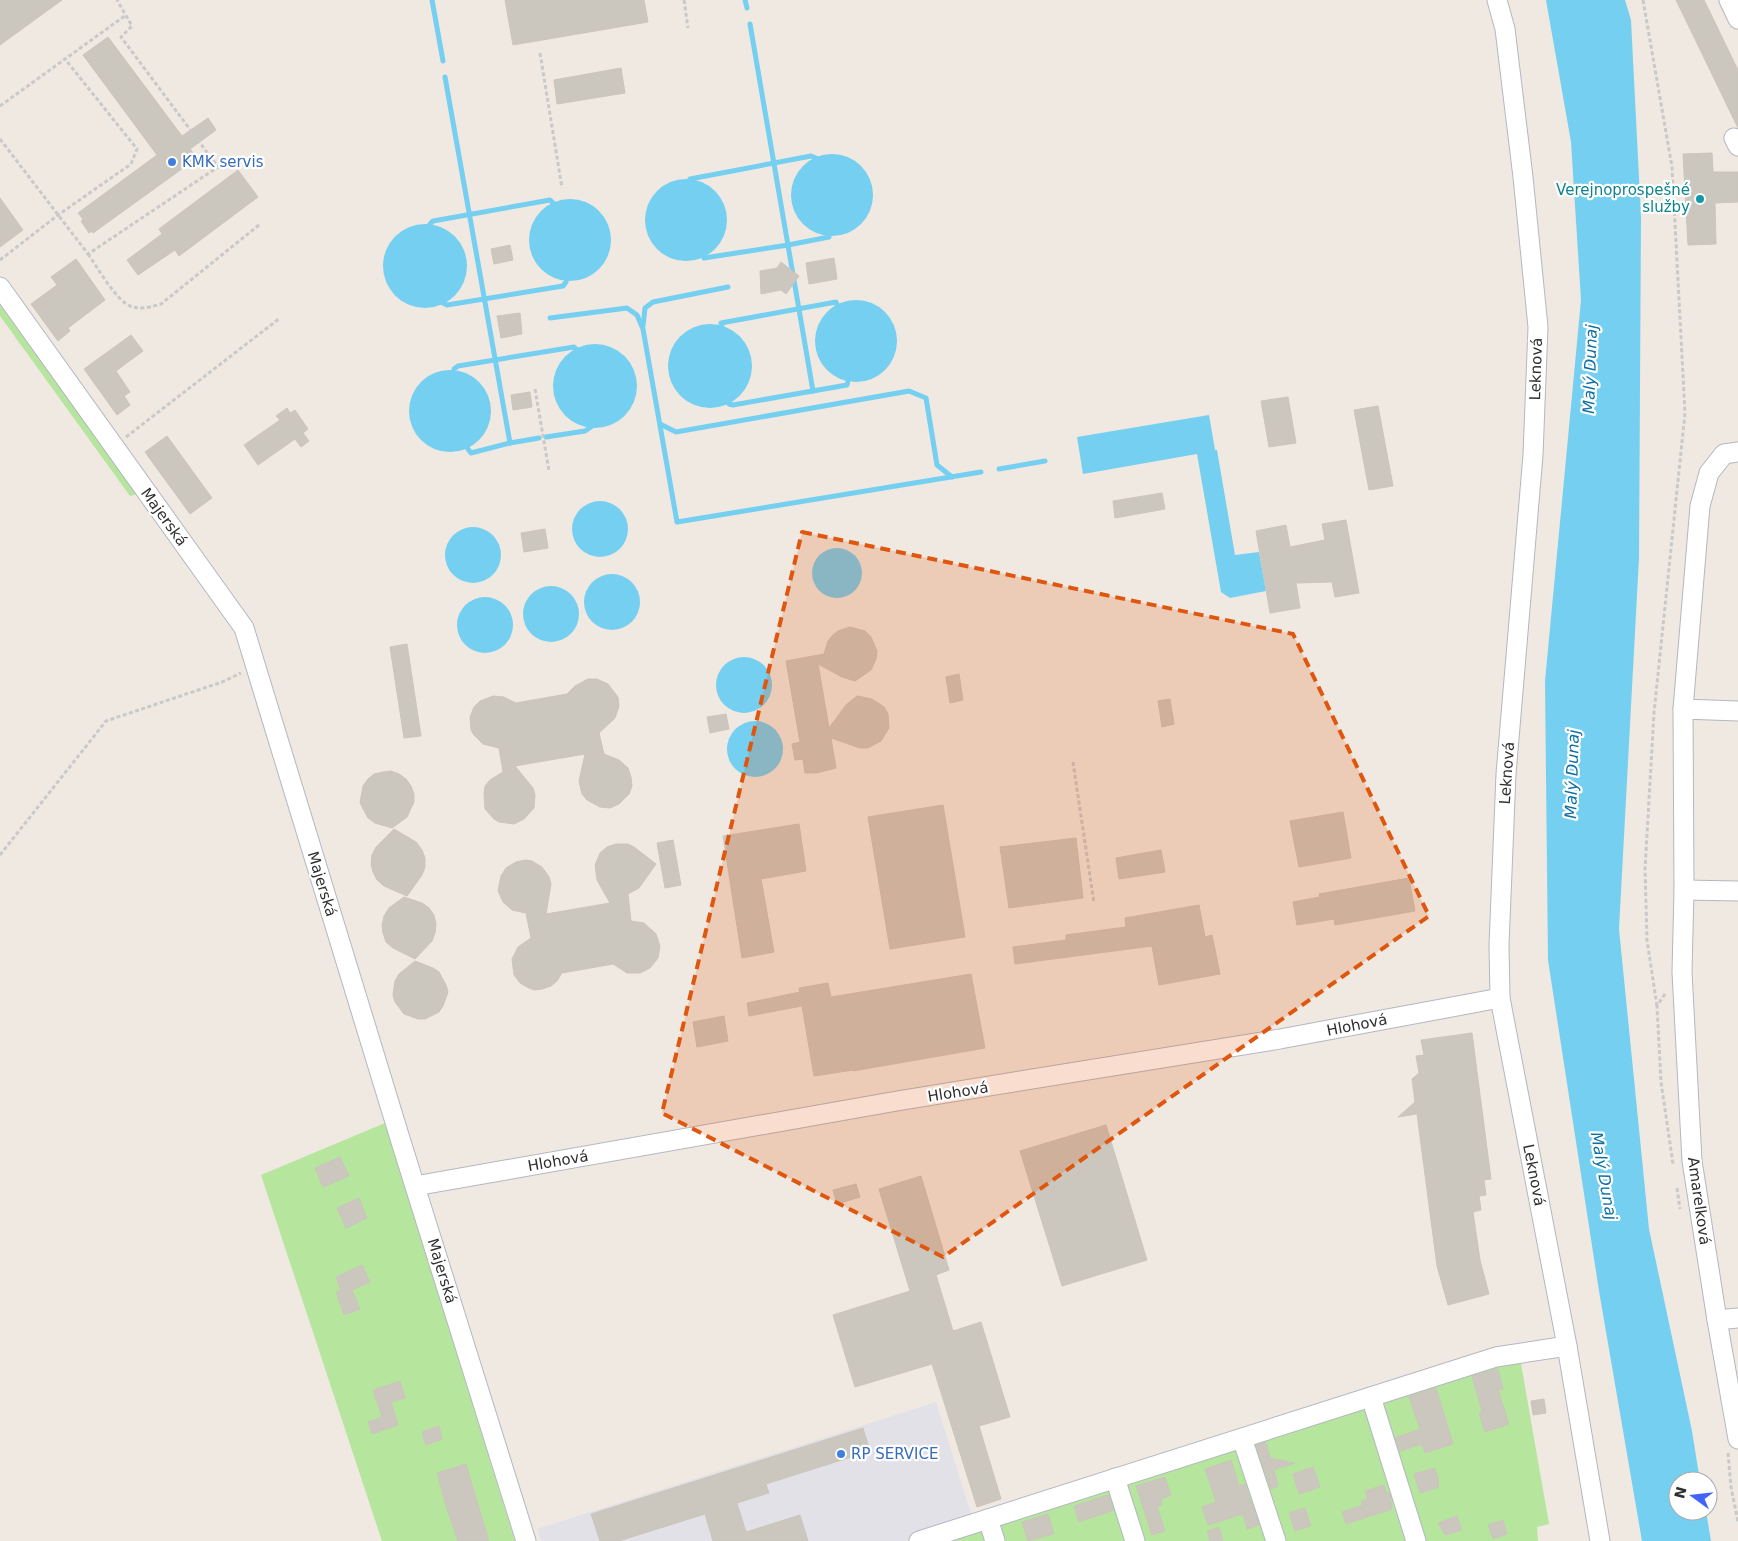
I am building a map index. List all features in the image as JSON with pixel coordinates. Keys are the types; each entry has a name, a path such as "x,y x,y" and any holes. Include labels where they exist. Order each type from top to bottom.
{"street":[{"name":"Leknová","path":"1497,0 1508,49 1538,327 1533,455 1506,774 1499,946 1500,998 1567,1346 1600,1541"},
{"path":"1730,0 1738,19"},
{"name":"Majerská","path":"0,287 244,628 526,1541"},
{"name":"Amarelková","path":"1735,1435 1692,1161 1682,961 1684,890 1683,709 1700,506 1709,473 1724,454 1738,452"},
{"path":"1683,709 1738,710"},
{"path":"1684,890 1738,890"},
{"name":"Hlohová","path":"415,1186 888,1103 1280,1039 1500,998"},
{"path":"1717,1320 1738,1318"},
{"path":"919,1541 1496,1357 1567,1346"},
{"path":"1371,1397 1416,1541"},
{"path":"1242,1438 1276,1541"},
{"path":"1116,1478 1136,1541"},
{"path":"988,1519 995,1541"}],"path":[{"path":"88,254 218,167 122,37 132,26 117,0"},
{"path":"684,0 688,28"},
{"path":"1643,0 1672,167 1685,413 1654,713 1644,869 1647,940 1657,1006"},
{"path":"0,106 126,15"},
{"path":"540,53 562,188"},
{"path":"0,260 58,215 131,164 137,149 65,59"},
{"path":"0,139 118,296 130,306 146,308 161,304 259,225"},
{"path":"114,446 280,318"},
{"path":"535,390 549,471"},
{"path":"0,855 106,721 222,682 256,667"},
{"path":"1073,762 1094,903"},
{"path":"1735,1435 1731,1487 1738,1522"}],"highlighted area":[{"path":"802,532 1293,634 1429,916 943,1257 662,1113"}],"shaded area":[{"path":"936,1402 973,1520 906,1541 541,1541 537,1529"}],"green space":[{"path":"0,305 137,494 130,496 0,316"},
{"path":"385,1123 515,1541 382,1541 261,1175"},
{"path":"1520,1358 1549,1524 1537,1527 1538,1541 943,1541"}],"water":[{"name":"Malý Dunaj","path":"1546,0 1625,0 1631,20 1641,217 1639,558 1619,929 1649,1229 1692,1431 1698,1471 1668,1471 1668,1521 1708,1521 1711,1541 1642,1541 1599,1291 1548,960 1545,681 1581,300 1571,142"},
{"path":"832,154 848,157 861,166 870,179 873,195 870,211 861,224 848,233 832,236 816,233 803,224 794,211 791,195 794,179 803,166 816,157"},
{"path":"686,179 702,182 715,191 724,204 727,220 724,236 715,249 702,258 686,261 670,258 657,249 648,236 645,220 648,204 657,191 670,182"},
{"path":"562,199 578,199 593,206 604,217 611,232 608,256 599,269 578,281 562,281 547,274 536,263 529,248 529,232 536,217 547,206"},
{"path":"425,224 441,227 455,236 464,250 467,266 464,282 455,296 441,305 425,308 409,305 395,296 386,282 383,266 386,250 395,236 409,227"},
{"path":"856,300 872,303 885,312 894,325 897,341 894,357 885,370 872,379 856,382 840,379 827,370 818,357 815,341 818,325 827,312 840,303"},
{"path":"710,324 726,327 745,343 749,350 752,366 749,382 733,401 726,405 710,408 694,405 675,389 671,382 668,366 671,350 687,331 694,327"},
{"path":"595,344 618,351 630,363 637,386 630,409 618,421 595,428 572,421 560,409 553,386 560,363 572,351"},
{"path":"450,370 466,373 479,382 488,395 491,411 488,427 479,440 466,449 450,452 434,449 421,440 412,427 409,411 412,395 421,382 434,373"},
{"path":"1209,415 1235,555 1259,552 1266,591 1230,598 1221,592 1197,454 1083,474 1077,437"},
{"path":"600,501 611,503 620,509 626,518 628,529 626,540 620,549 611,555 600,557 589,555 580,549 574,540 572,529 574,518 580,509 589,503"},
{"path":"473,527 484,529 493,535 499,544 501,555 499,566 493,575 484,581 473,583 462,581 453,575 447,566 445,555 447,544 453,535 462,529"},
{"path":"832,548 842,548 855,555 862,568 862,578 855,591 842,598 832,598 823,594 816,587 812,578 812,568 816,559 823,552"},
{"path":"612,574 623,576 632,582 638,591 640,602 638,613 632,622 623,628 612,630 601,628 592,622 586,613 584,602 586,591 592,582 601,576"},
{"path":"551,586 562,588 571,594 577,603 579,614 577,625 571,634 562,640 551,642 540,640 531,634 525,625 523,614 525,603 531,594 540,588"},
{"path":"485,597 496,599 505,605 511,614 513,625 511,636 505,645 496,651 485,653 474,651 465,645 459,636 457,625 459,614 465,605 474,599"},
{"path":"744,657 755,659 764,665 770,674 772,685 770,696 764,705 755,711 744,713 733,711 724,705 718,696 716,685 718,674 724,665 733,659"},
{"path":"755,721 766,723 775,729 781,738 783,749 781,760 775,769 766,775 755,777 744,775 735,769 729,760 727,749 729,738 735,729 744,723"}],"building":[{"path":"0,0 62,0 0,45"},
{"path":"505,0 644,0 648,22 513,45"},
{"path":"1676,0 1704,0 1738,70 1738,128"},
{"path":"108,37 182,136 208,118 216,130 190,149 197,158 93,233 92,231 89,233 78,213 157,155 83,55"},
{"path":"621,68 625,93 557,104 554,80"},
{"name":"Verejnoprospešné služby","path":"1712,153 1713,172 1738,172 1738,202 1715,203 1716,244 1688,245 1683,154"},
{"path":"238,170 258,197 179,256 175,250 138,275 127,260 162,234 159,229"},
{"path":"0,198 23,230 0,247"},
{"path":"510,245 513,260 494,264 491,249"},
{"path":"834,258 837,279 809,284 806,263"},
{"path":"76,259 105,300 68,328 70,331 58,341 31,304 57,285 51,277"},
{"path":"781,262 799,276 786,294 781,290 761,294 760,271 777,268"},
{"path":"520,313 522,334 501,338 497,316"},
{"path":"131,335 143,351 116,371 130,392 124,396 130,405 117,415 84,369"},
{"path":"530,392 532,407 513,410 511,395"},
{"path":"1288,397 1296,443 1269,447 1261,401"},
{"path":"1378,406 1393,486 1369,490 1354,410"},
{"path":"287,408 290,413 295,410 308,429 303,433 309,441 301,447 295,439 258,465 244,445 280,420 276,416"},
{"path":"167,436 212,498 190,514 145,452"},
{"path":"1162,493 1165,509 1115,518 1113,501"},
{"path":"1346,520 1359,593 1335,597 1332,582 1296,583 1300,608 1270,613 1256,531 1286,525 1290,547 1325,540 1322,524"},
{"path":"545,529 548,548 524,552 521,533"},
{"path":"850,627 865,631 871,637 877,651 876,659 871,670 855,681 842,677 818,664 829,728 846,705 857,696 872,699 884,707 888,714 889,728 881,741 868,748 860,748 831,738 836,768 816,773 805,773 803,759 795,760 792,744 800,742 786,661 824,654 828,641 832,636 838,631"},
{"path":"407,644 421,736 404,738 390,647"},
{"path":"959,674 963,700 950,703 946,677"},
{"path":"588,679 597,679 608,684 618,697 619,706 615,718 599,733 604,754 619,760 628,768 632,786 629,794 619,804 610,808 600,807 587,800 582,794 579,781 585,754 515,766 533,788 535,795 534,808 524,819 514,824 499,822 494,819 485,809 484,794 485,786 490,780 503,772 499,748 483,744 474,735 471,730 470,717 474,707 480,701 493,696 504,697 516,703 567,694 575,686"},
{"path":"1170,699 1174,724 1162,727 1158,701"},
{"path":"726,714 729,729 710,733 707,717"},
{"path":"391,771 406,779 414,794 414,802 407,817 392,828 375,823 368,818 360,803 363,786 368,779 374,774"},
{"path":"943,805 965,937 890,949 868,817"},
{"path":"1343,812 1351,858 1299,867 1290,821"},
{"path":"799,824 806,871 761,879 774,952 742,958 723,836"},
{"path":"394,829 416,842 425,858 425,867 422,875 407,896 384,886 377,880 371,864 372,855 376,847"},
{"path":"1076,838 1083,898 1009,908 1000,847"},
{"path":"673,840 681,885 665,888 657,843"},
{"path":"616,844 628,844 634,847 656,864 639,888 628,894 631,921 644,923 656,934 660,946 658,958 650,968 640,973 627,973 613,964 562,973 551,986 542,989 534,990 520,983 514,975 512,959 518,947 531,938 526,913 512,910 503,902 498,891 501,876 506,868 516,862 525,860 532,861 542,867 549,877 551,884 546,914 610,903 597,880 595,865 600,853 607,847"},
{"path":"1161,850 1165,872 1119,879 1116,858"},
{"path":"1409,878 1415,911 1335,925 1334,919 1297,925 1293,902 1320,897 1319,894"},
{"path":"404,897 422,903 429,908 434,915 436,924 432,941 415,959 393,948 386,942 383,933 384,916 389,908"},
{"path":"1199,905 1205,937 1212,935 1220,974 1159,985 1152,946 1015,964 1013,947 1066,940 1066,935 1126,927 1125,918"},
{"path":"415,961 439,972 448,992 439,1012 425,1019 418,1019 404,1014 395,1002 393,995 395,981 399,974"},
{"path":"971,974 985,1048 814,1076 802,1006 749,1016 747,1003 800,992 799,988 828,983 831,997"},
{"path":"724,1016 728,1041 697,1047 693,1022"},
{"path":"1472,1033 1491,1179 1484,1180 1486,1195 1479,1196 1481,1210 1473,1212 1480,1260 1489,1294 1448,1305 1437,1266 1417,1114 1398,1117 1415,1102 1412,1079 1419,1073 1416,1056 1424,1055 1421,1040"},
{"path":"1106,1125 1147,1260 1062,1286 1020,1151"},
{"path":"340,1157 349,1176 323,1187 315,1168"},
{"path":"921,1176 949,1270 936,1275 953,1331 981,1322 1010,1417 979,1426 1001,1499 977,1507 932,1364 855,1387 833,1315 910,1291 879,1189"},
{"path":"856,1184 860,1197 837,1204 833,1190"},
{"path":"359,1198 367,1218 346,1228 337,1208"},
{"path":"362,1265 370,1282 352,1290 360,1309 344,1315 336,1292 341,1291 336,1277"},
{"path":"1498,1369 1503,1389 1498,1390 1509,1424 1485,1432 1479,1413 1482,1412 1472,1376"},
{"path":"400,1381 405,1398 391,1402 398,1425 372,1434 368,1422 382,1417 373,1390"},
{"path":"1436,1388 1453,1444 1425,1453 1422,1444 1400,1451 1395,1438 1420,1429 1409,1397"},
{"path":"1544,1399 1546,1413 1533,1415 1531,1401"},
{"path":"439,1426 442,1439 426,1445 422,1432"},
{"path":"863,1428 870,1451 766,1484 769,1493 737,1503 746,1532 800,1515 808,1541 713,1541 705,1514 619,1541 600,1541 591,1514"},
{"path":"1266,1442 1270,1458 1295,1463 1274,1470 1278,1486 1271,1489 1256,1445"},
{"path":"1231,1460 1239,1486 1245,1484 1259,1525 1247,1529 1243,1514 1208,1525 1202,1507 1216,1502 1205,1469"},
{"path":"466,1464 489,1541 458,1541 446,1506 437,1473"},
{"path":"1313,1467 1320,1487 1299,1494 1293,1474"},
{"path":"1435,1468 1439,1487 1420,1493 1414,1474"},
{"path":"1165,1477 1171,1495 1161,1499 1162,1505 1157,1507 1165,1531 1152,1535 1136,1486"},
{"path":"1384,1485 1386,1492 1390,1494 1392,1509 1346,1524 1342,1512 1363,1505 1361,1501 1368,1499 1365,1491"},
{"path":"1108,1495 1114,1510 1079,1522 1074,1506"},
{"path":"1305,1508 1311,1526 1295,1531 1289,1513"},
{"path":"1048,1514 1054,1534 1028,1541 1022,1522"},
{"path":"1457,1516 1462,1530 1445,1535 1438,1523"},
{"path":"1503,1520 1507,1534 1493,1539 1488,1525"},
{"path":"1219,1527 1223,1541 1210,1541 1207,1531"}],"waterway":[{"path":"432,0 443,61"},
{"path":"745,0 747,8"},
{"path":"750,24 813,391"},
{"path":"445,77 510,443"},
{"path":"690,179 811,156 816,158"},
{"path":"430,224 433,221 550,200 553,203"},
{"path":"704,258 829,237"},
{"path":"443,303 447,305 563,286 566,282"},
{"path":"643,326 645,308 653,302 728,287"},
{"path":"722,326 721,323 836,302 837,305"},
{"path":"550,318 627,308 637,315 643,329 677,522 981,472"},
{"path":"454,369 458,366 574,347 576,349"},
{"path":"729,404 733,405 847,385 848,381"},
{"path":"660,424 676,432 909,391 926,398 937,465 952,477"},
{"path":"546,437 585,431 591,427"},
{"path":"468,449 471,453 539,438"},
{"path":"999,469 1045,461"}],"place":[{"name":"KMK servis","path":"172,162"},
{"name":"Verejnoprospešné služby","path":"1700,199"},
{"name":"RP SERVICE","path":"841,1454"}]}
